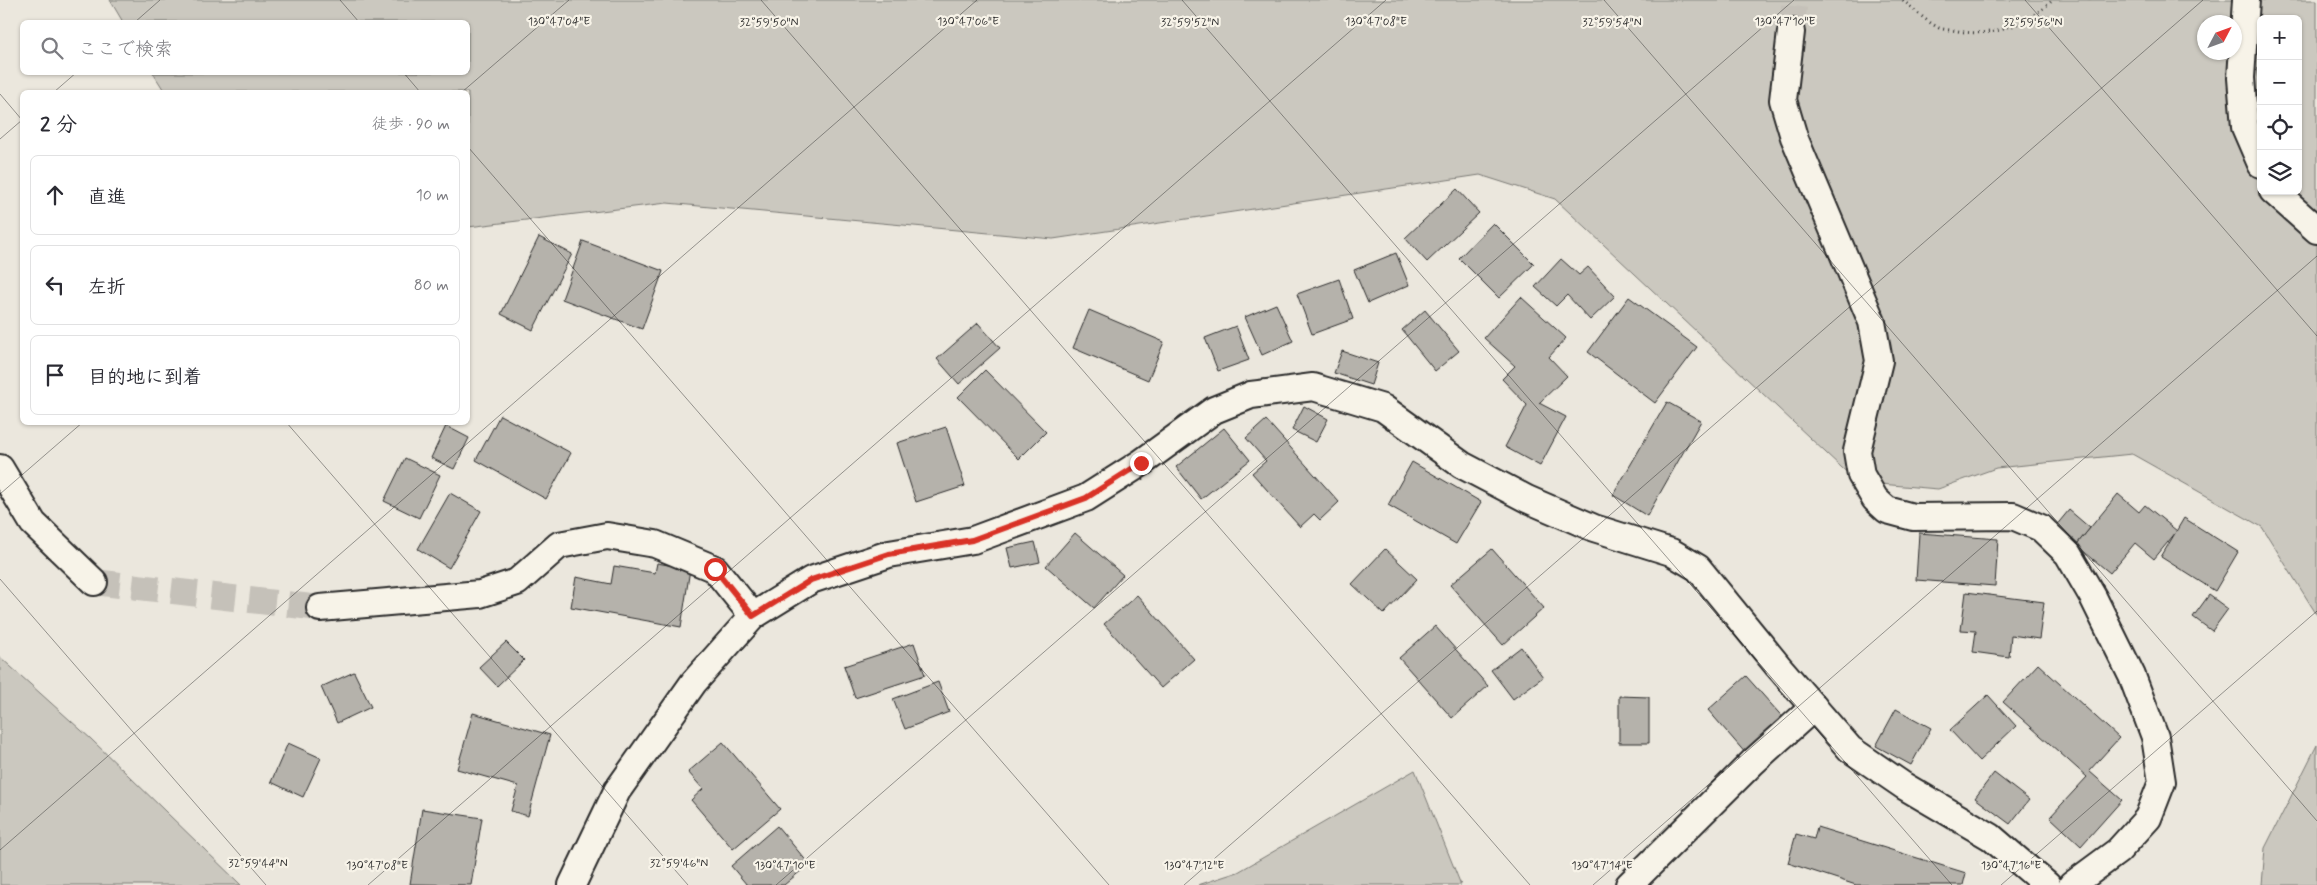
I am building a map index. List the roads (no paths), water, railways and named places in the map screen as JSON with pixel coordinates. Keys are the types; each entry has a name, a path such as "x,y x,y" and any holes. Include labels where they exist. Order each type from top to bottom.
{"street":[{"path":"2246,0 2241,78 2245,127 2257,155"},
{"path":"1791,32 1783,100 1794,137 1872,322 1879,361 1857,451 1861,475 1875,499 1887,510 1913,517 2013,516 2041,528 2068,554 2093,597 2132,676 2155,737 2162,782 2148,818 2118,851 2072,885"},
{"path":"2278,195 2317,230"},
{"path":"572,885 618,791 694,682 753,616 811,580 889,554 972,540 1086,498 1141,463 1214,410 1251,395 1313,387 1383,408 1462,464 1527,499 1594,528 1671,552 1698,568 1850,749 1904,786 1991,837 2022,874 2047,885"},
{"path":"0,468 33,523 94,582"},
{"path":"320,608 480,594 517,582 559,545 607,536 655,544 715,569 753,616"},
{"path":"1629,885 1753,762 1814,707"}],"tunnel":[{"path":"1791,32 1795,0"},
{"path":"94,582 320,608"}]}
